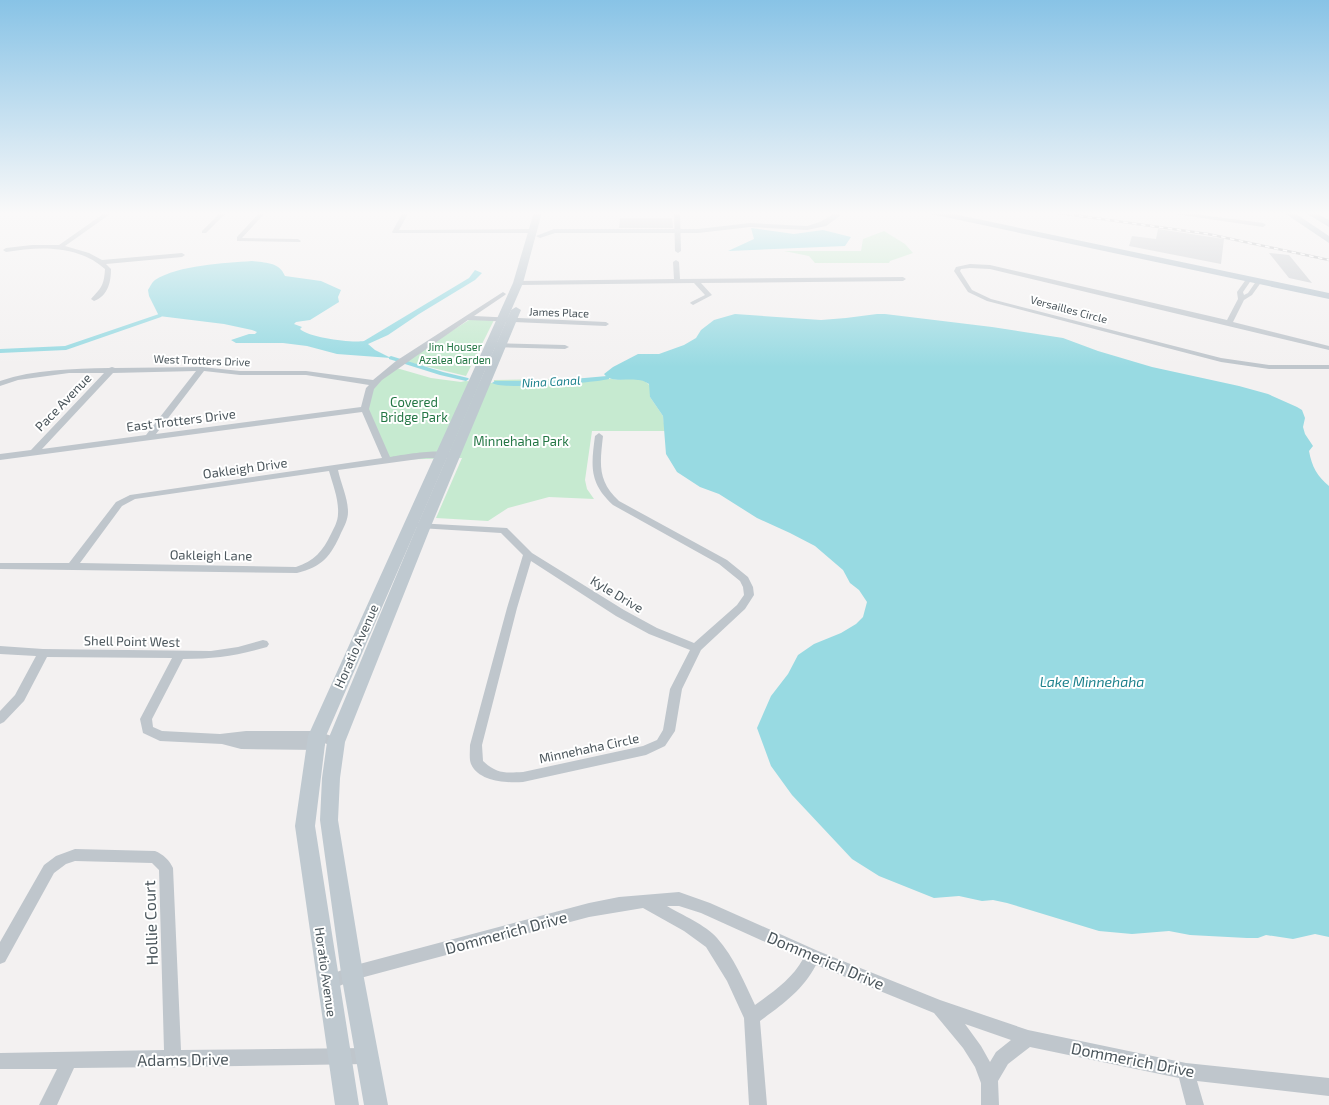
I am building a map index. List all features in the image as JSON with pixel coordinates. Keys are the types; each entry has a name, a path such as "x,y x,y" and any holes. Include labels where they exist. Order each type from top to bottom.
{"main road":[{"name":"Horatio Avenue","path":"523,283 528,264"},
{"name":"Horatio Avenue","path":"347,1105 338,1057 305,826 316,741 416,525 523,283 532,268 533,264"},
{"path":"1179,264 1230,275 1254,279 1282,281 1329,291"},
{"path":"1182,264 1329,296"},
{"name":"Horatio Avenue","path":"376,1105 352,973 329,820 331,778 336,742 416,525"}],"street":[{"path":"94,300 105,290 108,269 103,264"},
{"path":"676,264 677,282"},
{"name":"Versailles Circle","path":"1329,348 1229,323 990,268 963,266 958,268 957,271 970,291 989,300 1221,360 1269,367 1329,367"},
{"path":"523,283 903,279"},
{"path":"1241,299 1240,292 1254,279"},
{"path":"1229,323 1241,299 1250,294 1254,279"},
{"path":"693,303 708,295 696,282"},
{"path":"387,460 365,409 367,396 374,383 412,354 503,294"},
{"name":"James Place","path":"468,318 606,324"},
{"path":"496,345 565,347"},
{"name":"West Trotters Drive","path":"3,382 53,372 112,369 202,369 240,373 306,373 374,383"},
{"name":"Pace Avenue","path":"33,453 112,369"},
{"path":"149,437 202,369"},
{"name":"East Trotters Drive","path":"0,457 365,409"},
{"name":"Minnehaha Circle","path":"528,555 512,608 476,745 477,763 489,774 508,778 646,750 661,743 669,731 676,689 696,648 741,607 749,594 748,587 737,572 723,562 616,504 605,495 598,480 595,464 599,436"},
{"name":"Oakleigh Drive","path":"72,566 119,504 133,497 387,460 426,455 447,455"},
{"name":"Oakleigh Lane","path":"0,566 297,570 310,566 320,560 328,550 341,522 343,513 333,468"},
{"path":"416,525 501,529 504,530 528,555"},
{"name":"Kyle Drive","path":"528,555 620,613 653,631 696,648"},
{"name":"Shell Point West","path":"0,650 43,653 211,655 231,652 263,644"},
{"path":"0,719 20,698 43,653"},
{"path":"179,655 146,719 147,730 160,736 220,739 241,744 316,741 336,742"},
{"name":"Hollie Court","path":"0,957 50,869 61,860 75,855 155,856 166,868 173,1060"},
{"name":"Dommerich Drive","path":"328,983 352,973 589,910 644,901 679,900 705,908 813,956 940,1008 1028,1038 1186,1071 1329,1086"},
{"path":"644,901 689,926 711,942 733,976 752,1017 758,1105"},
{"path":"752,1017 785,993 803,974 813,956"},
{"path":"940,1008 964,1035 989,1080 990,1105"},
{"path":"989,1080 1002,1058 1028,1038"},
{"name":"Adams Drive","path":"0,1061 173,1060 367,1056"},
{"path":"48,1105 69,1061"},
{"path":"1186,1071 1195,1105"}],"green space":[{"name":"Jim Houser Azalea Garden","path":"469,320 494,320 466,376 404,361"},
{"name":"Minnehaha Park","path":"393,367 431,378 461,382 494,383 494,380 607,378 641,380 650,386 650,397 663,416 665,431 592,431 585,480 587,489 594,499 549,497 508,508 488,521 436,518 462,458 387,460 366,404 367,396"}],"water":[{"path":"223,264 270,264 279,268 285,276 321,281 341,290 338,297 339,302 310,320 296,322 294,324 302,327 300,329 312,335 350,341 364,341 469,278 475,270 482,273 475,280 388,335 368,344 375,350 391,358 337,354 307,346 283,343 236,343 231,340 249,334 255,334 257,332 224,324 159,316 149,296 148,290 152,283 165,275 176,271"},
{"name":"Lake Minnehaha","path":"735,314 821,320 885,314 992,327 1063,338 1098,351 1152,367 1239,386 1268,394 1302,410 1305,418 1303,427 1305,434 1313,446 1309,451 1312,462 1318,475 1329,486 1329,937 1315,934 1293,939 1266,935 1258,938 1247,938 1190,935 1169,931 1132,934 1099,931 993,900 982,901 959,896 934,898 879,876 852,859 792,795 771,766 757,728 771,696 788,674 798,655 814,644 841,633 856,624 863,617 867,602 859,590 850,583 843,570 815,546 757,518 719,494 700,487 677,472 666,454 663,416 650,397 649,384 637,380 613,379 604,374 613,367 638,354 659,354 684,345 696,338 701,330 714,320"}],"building":[{"path":"1277,264 1296,264 1312,283 1289,278"}],"waterway":[{"path":"0,351 66,348 159,316"},
{"name":"Nina Canal","path":"391,358 442,374 466,379"},
{"name":"Nina Canal","path":"495,383 551,383 607,378"}],"park label":[{"name":"Covered Bridge Park","path":"414,410"}]}
